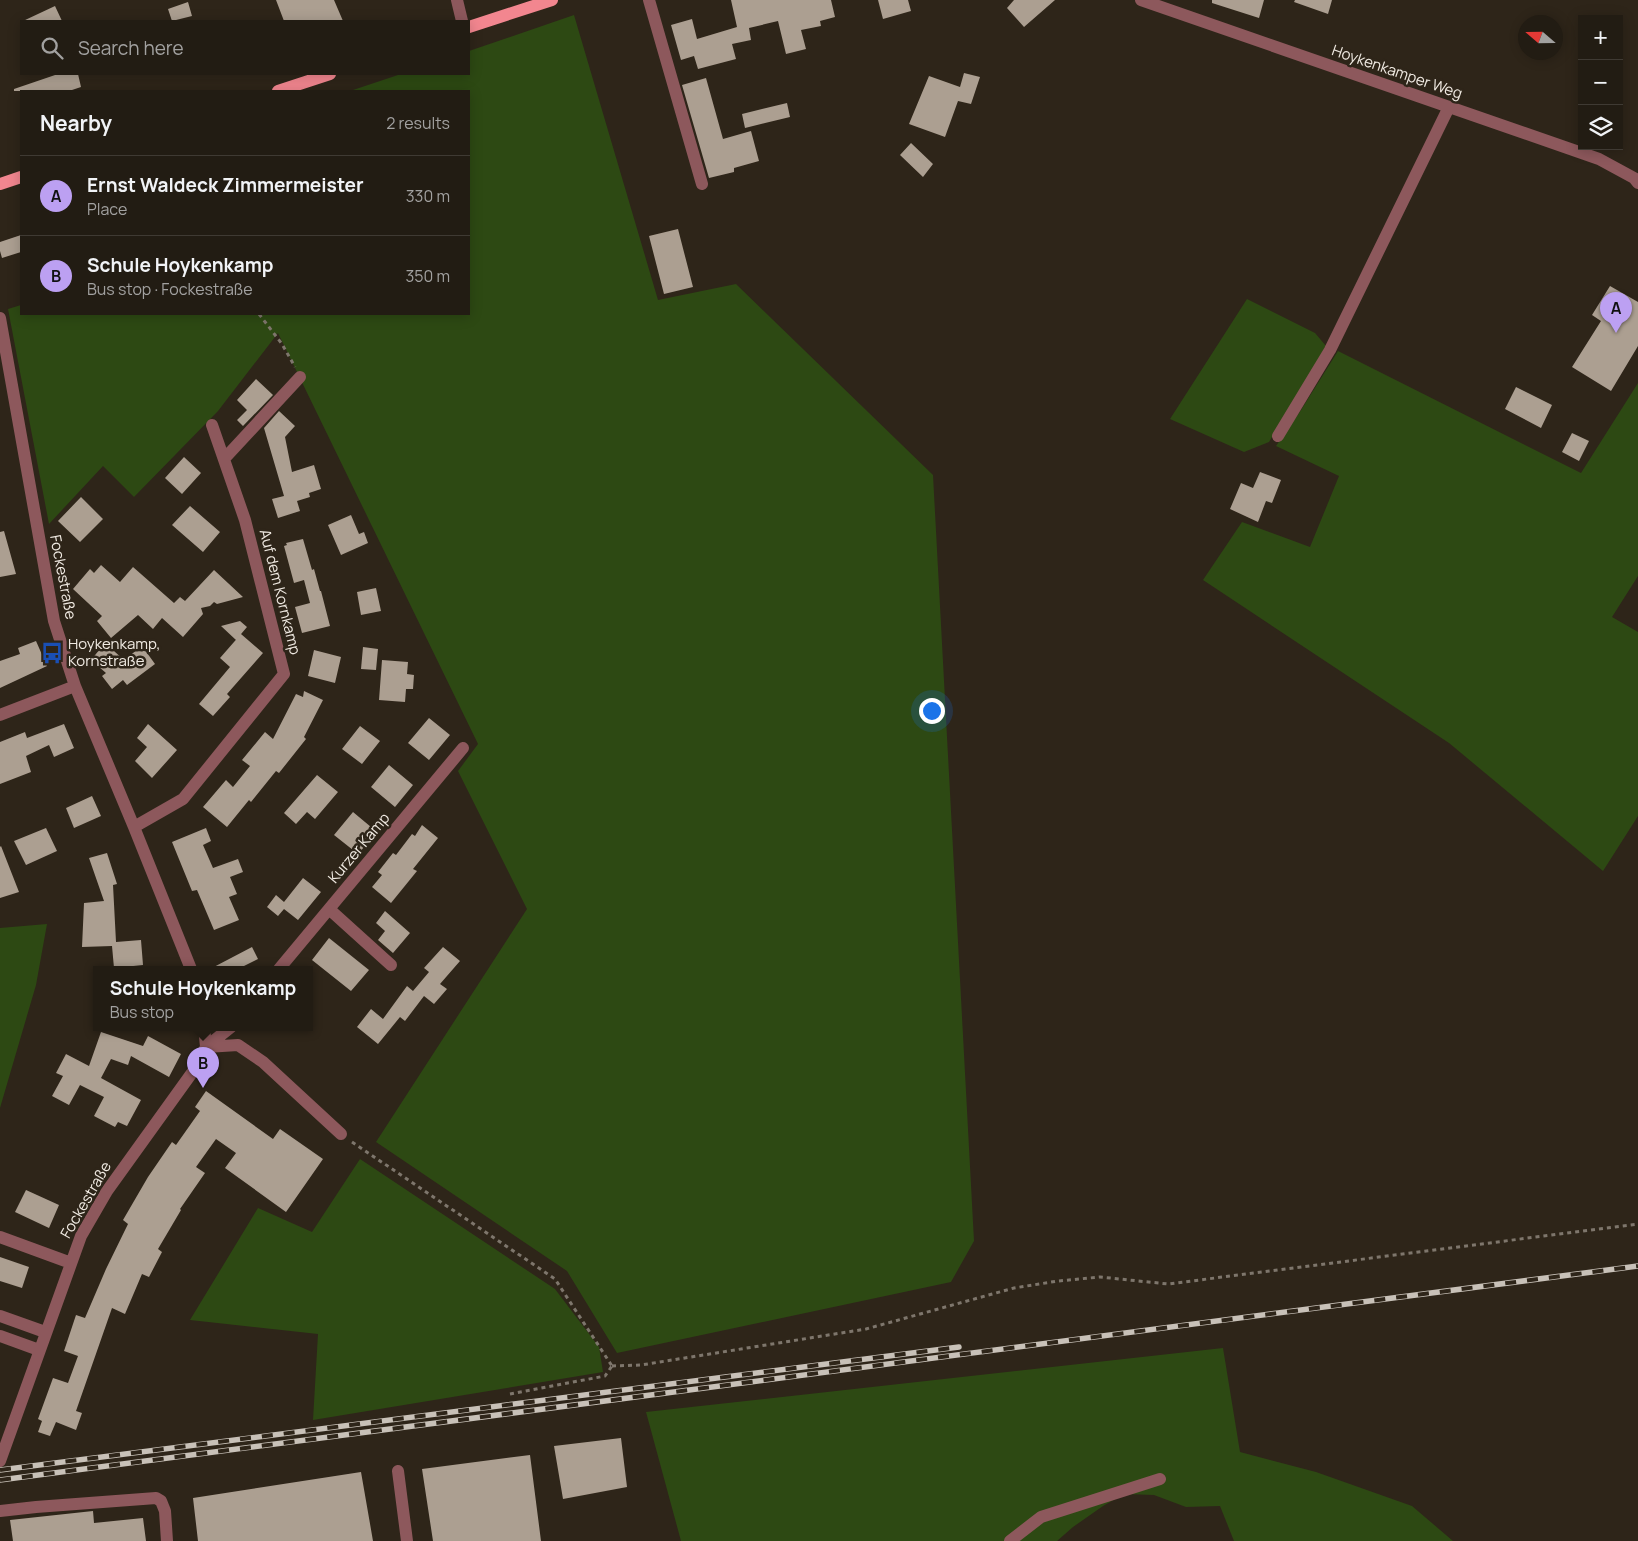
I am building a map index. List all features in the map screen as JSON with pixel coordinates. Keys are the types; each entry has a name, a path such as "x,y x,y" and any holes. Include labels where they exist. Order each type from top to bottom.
{"main road":[{"path":"470,27 552,0"},
{"path":"281,90 327,75"},
{"path":"1,182 20,177"}],"street":[{"path":"457,0 462,20"},
{"path":"649,0 702,184"},
{"name":"Hoykenkamper Weg","path":"1141,0 1599,159 1634,178 1638,183"},
{"path":"1278,436 1330,350 1449,107"},
{"name":"Fockestraße","path":"0,318 54,621 75,686 190,966"},
{"path":"224,460 300,377"},
{"name":"Auf dem Kornkamp","path":"134,827 183,799 284,674 245,520 212,426"},
{"path":"0,715 75,686"},
{"name":"Kurzer Kamp","path":"282,966 463,748"},
{"path":"329,910 391,965"},
{"path":"204,1031 206,1047"},
{"path":"206,1047 226,1031"},
{"path":"206,1047 238,1045 263,1062 341,1134"},
{"name":"Fockestraße","path":"0,1461 80,1236 107,1191 194,1070 206,1047"},
{"path":"0,1237 71,1263"},
{"path":"0,1316 45,1332"},
{"path":"0,1336 39,1350"},
{"path":"398,1471 407,1541"},
{"path":"1010,1541 1042,1517 1160,1480"},
{"path":"0,1511 156,1498 161,1501 165,1510 167,1541"}],"path":[{"path":"260,315 282,344 300,377"},
{"path":"341,1134 555,1279 612,1366"},
{"path":"612,1366 641,1365 866,1329 1014,1288 1058,1281 1100,1278 1168,1284 1638,1224"},
{"path":"510,1394 605,1376 612,1366"}],"green space":[{"path":"574,15 658,300 736,284 933,475 974,1241 951,1282 617,1353 567,1271 376,1142 527,909 458,771 478,744 278,333 218,411 134,497 103,466 49,524 8,309 20,305 20,315 470,315 470,90 353,90 398,75 470,75 470,51"},
{"path":"1247,299 1315,333 1326,346 1269,442 1244,452 1170,419"},
{"path":"1338,351 1581,473 1638,383 1638,576 1612,617 1638,632 1638,816 1603,871 1449,743 1203,580 1242,522 1310,547 1339,476 1276,446"},
{"path":"47,924 36,985 0,1108 0,928"},
{"path":"360,1159 555,1289 599,1347 603,1372 313,1420 318,1334 190,1320 258,1208 312,1232"},
{"path":"1223,1348 1240,1452 1316,1472 1412,1506 1453,1541 1234,1541 1220,1506 1186,1507 1154,1495 1124,1494 1073,1527 1057,1541 681,1541 646,1412"}],"building":[{"path":"276,0 334,0 343,20 284,20"},
{"path":"731,0 831,0 835,17 820,21 821,26 801,30 806,49 786,54 778,21 749,28 751,40 732,44 736,59 698,69 694,56 681,60 671,25 692,19 697,39 737,27"},
{"path":"878,0 908,0 911,11 883,19"},
{"path":"1014,0 1055,0 1024,27 1007,8"},
{"path":"1212,0 1264,0 1259,18 1212,3"},
{"path":"1295,0 1332,0 1328,14 1294,2"},
{"path":"188,2 192,16 172,20 168,9"},
{"path":"55,6 62,20 25,20"},
{"path":"964,73 980,77 971,104 958,101 945,137 909,124 929,76 960,87"},
{"path":"55,75 78,75 81,87 72,90 14,91 14,89"},
{"path":"706,78 723,139 751,131 759,161 734,168 734,172 709,178 682,85"},
{"path":"787,103 790,117 745,128 742,114"},
{"path":"911,143 933,164 923,177 900,155"},
{"path":"678,229 693,287 664,294 649,236"},
{"path":"20,235 20,252 2,258 0,242"},
{"path":"1610,286 1638,302 1638,346 1611,391 1572,367 1601,321 1592,315"},
{"path":"256,379 273,395 243,426 237,420 247,410 237,400"},
{"path":"1516,387 1552,405 1541,428 1505,409"},
{"path":"279,411 295,426 285,437 292,472 314,465 321,489 309,493 310,497 297,501 300,511 278,518 272,499 284,496 264,428"},
{"path":"1572,433 1589,441 1579,461 1562,452"},
{"path":"184,457 201,473 182,494 165,478"},
{"path":"1260,472 1281,480 1272,503 1266,501 1258,522 1230,509 1241,483 1253,488"},
{"path":"81,497 103,519 80,542 58,521"},
{"path":"190,506 220,532 203,552 172,525"},
{"path":"351,515 359,534 364,532 368,543 341,555 328,525"},
{"path":"4,531 16,574 0,577 0,532"},
{"path":"303,539 312,570 314,569 321,591 330,626 302,633 295,607 310,603 304,580 294,583 284,546 287,545 286,543"},
{"path":"101,565 120,582 133,567 174,603 180,597 185,601 214,570 243,597 217,604 214,602 210,606 201,608 203,614 183,637 162,618 153,629 138,615 111,638 97,621 102,616 73,589 90,569 94,573"},
{"path":"376,588 381,611 361,615 357,592"},
{"path":"240,621 247,627 236,640 221,626"},
{"path":"241,634 263,653 227,694 230,697 213,716 199,704 230,667 220,658"},
{"path":"36,641 47,666 0,688 0,661 20,654 18,648"},
{"path":"105,643 124,660 142,646 155,664 127,685 123,680 112,689 102,676 106,673 91,660"},
{"path":"363,647 378,649 376,670 361,669"},
{"path":"314,650 341,657 335,683 308,676"},
{"path":"382,660 408,662 407,674 414,675 413,689 406,689 405,702 379,700"},
{"path":"304,691 323,700 304,737 306,739 279,773 276,771 251,802 249,800 227,827 203,807 226,780 233,787 250,766 242,760 265,732 273,739 296,694 303,697"},
{"path":"429,718 450,735 429,760 408,743"},
{"path":"64,724 74,748 54,757 49,745 26,756 31,772 0,784 0,742 25,732 27,738"},
{"path":"148,724 177,750 152,778 135,761 147,747 137,738"},
{"path":"360,726 380,741 362,764 342,749"},
{"path":"389,765 413,785 395,807 371,787"},
{"path":"317,775 338,792 315,819 307,812 296,824 284,813"},
{"path":"92,796 101,816 74,828 66,808"},
{"path":"353,812 377,832 358,854 334,835"},
{"path":"422,825 438,838 413,869 417,871 391,903 372,887 382,875 378,872 393,853 396,855 412,834 415,836"},
{"path":"46,828 57,851 26,865 14,841"},
{"path":"206,828 211,841 203,845 213,868 238,859 243,872 230,877 237,894 229,897 239,920 214,930 197,890 192,891 172,842"},
{"path":"0,847 19,892 0,898"},
{"path":"107,853 117,884 113,885 116,942 141,940 143,965 114,966 112,946 82,947 84,903 104,901 89,858"},
{"path":"303,878 321,892 298,920 284,909 278,916 267,907 276,895 284,902"},
{"path":"385,911 410,933 393,953 378,940 385,931 376,923"},
{"path":"329,938 369,970 351,991 312,960"},
{"path":"252,947 258,959 244,966 216,966"},
{"path":"443,947 460,961 440,984 447,989 434,1004 424,996 405,1021 400,1017 378,1044 357,1027 371,1009 383,1019 407,986 413,991 429,972 424,968"},
{"path":"101,1032 143,1046 148,1036 181,1054 169,1077 131,1056 128,1065 111,1059 101,1078 141,1100 127,1126 118,1122 115,1127 94,1116 104,1097 80,1085 69,1105 52,1096 63,1076 56,1073 66,1054 89,1066"},
{"path":"206,1091 273,1139 280,1129 323,1159 286,1212 225,1168 236,1153 216,1139 196,1167 205,1173 180,1209 158,1249 162,1252 149,1277 142,1274 125,1314 112,1308 76,1411 82,1413 76,1430 56,1422 50,1436 38,1432 42,1421 38,1419 53,1378 68,1383 78,1356 64,1351 76,1315 85,1318 128,1224 123,1220 148,1177 172,1142 176,1145 200,1111 195,1107"},
{"path":"26,1190 59,1205 49,1228 15,1212"},
{"path":"0,1257 29,1267 22,1288 0,1281"},
{"path":"621,1438 627,1487 563,1499 554,1446"},
{"path":"530,1455 541,1541 433,1541 422,1469"},
{"path":"361,1472 373,1541 198,1541 193,1498"},
{"path":"93,1511 94,1523 143,1518 146,1541 13,1541 10,1520"}],"railway":[{"path":"0,1480 1638,1266"},
{"path":"0,1470 959,1347"}],"place":[{"name":"Ernst Waldeck Zimmermeister","path":"1616,333"},
{"name":"Hoykenkamp, Kornstraße","path":"52,653"},
{"name":"Schule Hoykenkamp","path":"203,1088"}]}
